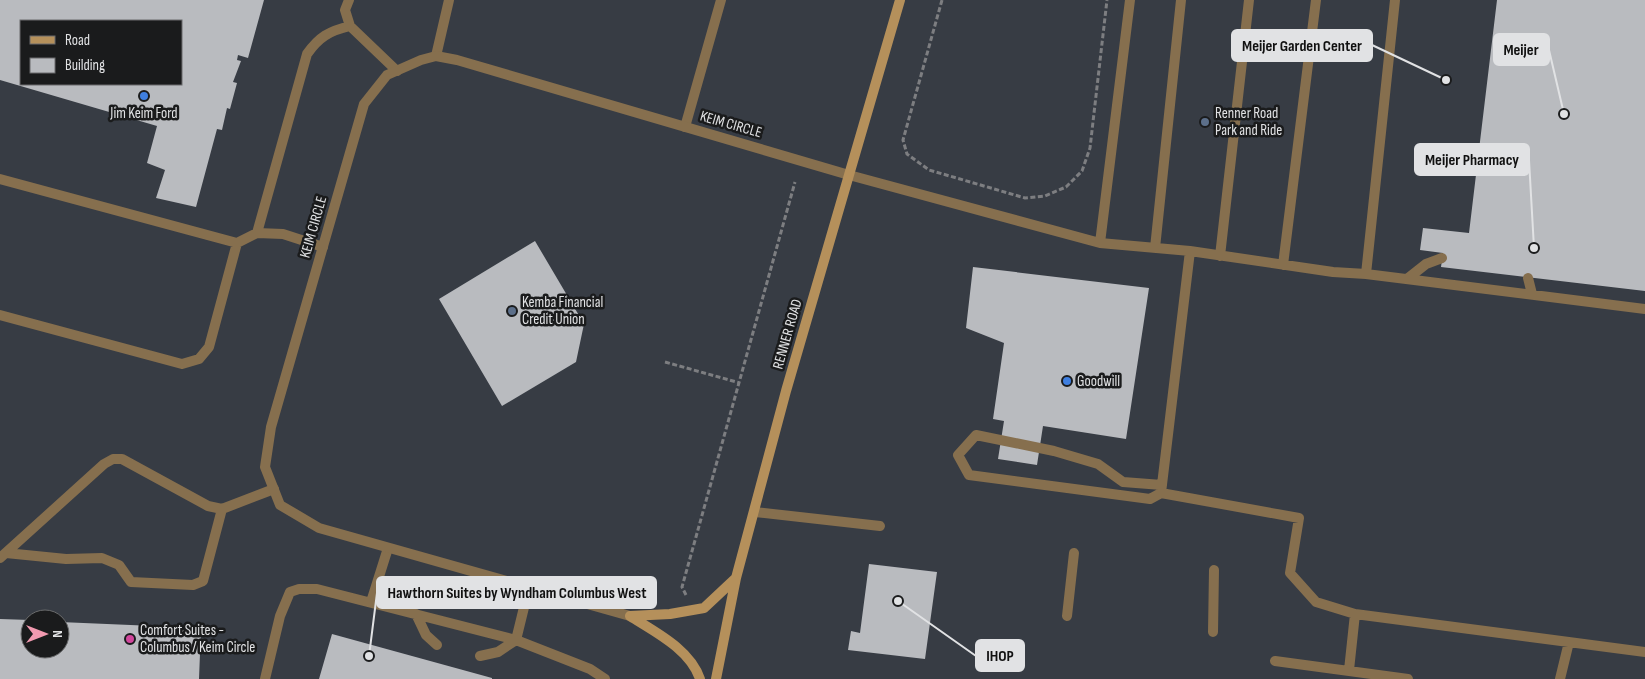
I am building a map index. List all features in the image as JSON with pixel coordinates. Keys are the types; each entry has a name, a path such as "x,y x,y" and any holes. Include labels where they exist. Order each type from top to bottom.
{"main road":[{"name":"RENNER ROAD","path":"716,679 736,578 786,391 900,0"},
{"path":"630,616 670,614 704,608 736,578"},
{"path":"630,616 667,639 696,666 700,679"}],"street":[{"path":"349,0 346,10 350,26 397,71"},
{"path":"436,56 449,0"},
{"path":"685,127 721,0"},
{"path":"1100,243 1130,0"},
{"path":"1155,248 1181,0"},
{"path":"1220,256 1249,0"},
{"path":"1283,265 1316,0"},
{"path":"1366,274 1395,0"},
{"path":"257,233 307,54 317,40 332,30 350,26"},
{"name":"KEIM CIRCLE","path":"630,616 319,528 280,505 265,467 271,427 364,104 387,75 420,60 436,56 466,62 849,175 1100,243 1190,251 1333,272 1366,274 1645,309"},
{"path":"0,179 238,243 257,233 283,234 322,247"},
{"path":"0,315 182,364 200,359 209,347 238,243"},
{"path":"1190,251 1161,489 1150,500 969,475 958,455 976,435 1054,451 1098,464 1123,482 1161,489 1299,518 1290,573 1316,602 1355,614 1645,652"},
{"path":"1408,279 1426,264 1442,258"},
{"path":"1528,278 1532,294"},
{"path":"3,556 104,464 113,459 122,459 208,506 222,509 274,489"},
{"path":"3,556 66,559 102,558 119,565 131,582 193,585 203,581 222,509"},
{"path":"755,512 880,526"},
{"path":"371,602 388,548"},
{"path":"1068,616 1074,553"},
{"path":"1213,632 1214,570"},
{"path":"480,656 498,652 516,640 529,587"},
{"path":"265,679 280,616 290,592 299,589 317,589 516,640 590,668 605,679"},
{"path":"416,614 426,635 437,646"},
{"path":"1349,670 1355,614"},
{"path":"1560,679 1569,642"},
{"path":"1275,660 1408,679"}],"path":[{"path":"942,0 903,140 907,154 929,170 1025,198 1045,196 1066,187 1082,171 1090,148 1107,0"},
{"path":"687,597 682,587 795,182"},
{"path":"665,362 740,383"}],"shaded area":[{"path":"0,0 1645,0 1645,679 0,679"}],"building":[{"name":"Jim Keim Ford","path":"0,0 264,0 248,58 238,55 237,60 241,61 233,82 237,83 230,109 227,108 222,130 217,129 196,207 156,198 165,170 147,163 157,126 0,80"},
{"path":"1497,0 1645,0 1645,291 1441,267 1443,253 1420,250 1423,228 1469,233"},
{"name":"Kemba Financial Credit Union","path":"535,241 584,324 576,362 502,406 439,299"},
{"name":"Goodwill","path":"973,267 1149,288 1126,439 1043,426 1037,465 998,459 1004,421 993,419 1004,343 966,328"},
{"path":"869,564 937,572 925,659 848,650 851,631 860,633"},
{"name":"Comfort Suites - Columbus / Keim Circle","path":"0,619 20,620 20,659 70,659 70,622 201,628 199,679 0,679"},
{"path":"332,634 492,678 492,679 319,679"}],"place":[{"name":"Meijer Garden Center","path":"1446,80"},
{"name":"Jim Keim Ford","path":"144,96"},
{"name":"Meijer","path":"1564,114"},
{"name":"Renner Road Park and Ride","path":"1205,122"},
{"name":"Meijer Pharmacy","path":"1534,248"},
{"name":"Kemba Financial Credit Union","path":"512,311"},
{"name":"Goodwill","path":"1067,381"},
{"name":"IHOP","path":"898,601"},
{"name":"Comfort Suites - Columbus / Keim Circle","path":"130,639"},
{"name":"Hawthorn Suites by Wyndham Columbus West","path":"369,656"}]}
